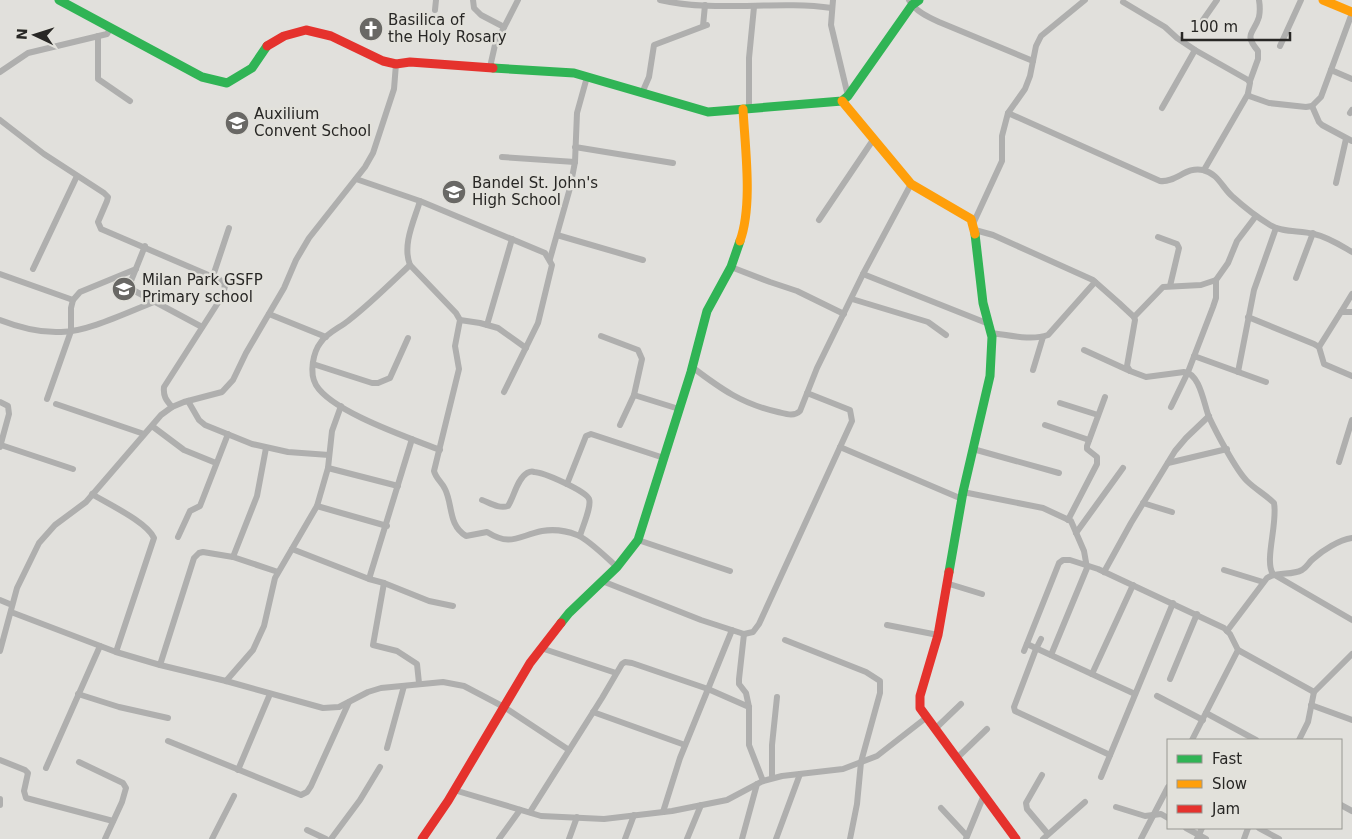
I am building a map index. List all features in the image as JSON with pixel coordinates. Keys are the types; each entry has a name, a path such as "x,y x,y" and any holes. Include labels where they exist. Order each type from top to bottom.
{"street":[{"path":"59,0 202,77 214,82 227,83 235,80 252,68 265,47 273,41 306,30 331,36 383,61 396,64 410,62 574,73 708,112 845,98 913,2 925,15 939,22 1033,61"},
{"path":"435,10 436,0"},
{"path":"473,0 474,8 481,15 504,27"},
{"path":"490,67 495,46 518,0"},
{"path":"660,0 705,5 754,7 799,5 832,8"},
{"path":"833,0 831,25 845,98 872,140 910,184 971,219 974,227 983,303 992,337 990,376 963,495 938,635 920,696 920,708 1016,839"},
{"path":"974,227 1002,162 1002,136 1008,113 1025,89 1030,76 1036,46 1041,36 1085,0"},
{"path":"1203,20 1217,0"},
{"path":"1204,170 1248,94 1250,81 1258,59 1258,51 1252,45 1250,39 1259,14 1259,0"},
{"path":"1280,46 1301,0"},
{"path":"1248,94 1255,99 1270,103 1306,107 1312,106 1321,97 1352,13 1323,0"},
{"path":"1122,2 1165,27 1195,50 1250,81"},
{"path":"642,93 650,77 654,45 705,25 705,5"},
{"path":"422,839 454,790 530,663 569,613 617,567 638,540 692,367 707,311 731,267 744,230 747,208 746,109 754,7"},
{"path":"1,71 28,53 107,34 110,29"},
{"path":"98,36 98,79 130,102"},
{"path":"1162,108 1195,50"},
{"path":"0,651 17,588 39,543 55,525 86,502 161,415 172,407 222,392 233,380 246,353 284,288 296,260 309,238 365,168 379,139 394,89 396,64"},
{"path":"1331,70 1352,79"},
{"path":"550,259 570,188 575,162 577,113 587,77"},
{"path":"1312,106 1322,125 1349,140 1336,183"},
{"path":"1008,113 1160,181 1174,180 1190,170 1204,170 1218,178 1228,192 1256,216 1276,228 1313,233 1326,237 1352,252"},
{"path":"0,120 44,154 108,197 98,222 100,229 145,246 220,280 225,289 223,295 164,387 163,393 172,407"},
{"path":"819,220 872,140"},
{"path":"575,147 673,163"},
{"path":"502,157 575,162"},
{"path":"33,270 77,176"},
{"path":"356,179 420,201 545,253 550,259 552,265 551,276 538,323 504,392"},
{"path":"692,367 727,393 758,408 790,415 797,414 800,411 817,368 863,274 910,184"},
{"path":"420,201 407,246 410,265 456,313 460,320 455,346 459,369 434,472 446,490 452,520 459,531 466,536 487,532 503,540 521,539 542,531 565,532 580,536 617,567"},
{"path":"1170,407 1188,372 1216,298 1216,280 1228,263 1237,241 1256,216"},
{"path":"974,227 1095,282 1134,317 1135,324 1127,366 1130,371"},
{"path":"212,276 229,228"},
{"path":"1238,372 1254,290 1276,228"},
{"path":"1296,278 1313,233"},
{"path":"557,235 643,260"},
{"path":"1158,237 1177,244 1179,248 1170,286"},
{"path":"487,325 512,239"},
{"path":"145,246 129,286 131,290 202,327"},
{"path":"410,265 348,321 326,337 317,348 312,369 315,384 322,392 342,406 373,424 440,450"},
{"path":"731,267 797,290 844,314"},
{"path":"47,399 72,331 71,308 73,300 80,292 136,269"},
{"path":"0,274 73,300"},
{"path":"863,274 990,328 1031,337 1048,335 1095,282"},
{"path":"1134,317 1163,287 1201,285 1216,280"},
{"path":"1319,347 1352,294"},
{"path":"852,299 928,322 946,335"},
{"path":"0,320 14,325 60,333 79,330 154,302"},
{"path":"1341,312 1352,312"},
{"path":"270,314 326,337"},
{"path":"1248,317 1314,344 1319,347 1324,364 1352,376"},
{"path":"460,320 498,328 526,348"},
{"path":"601,336 638,350 642,359 634,395 620,425"},
{"path":"1033,370 1043,337"},
{"path":"313,364 372,382 385,381 390,378 408,338"},
{"path":"1084,350 1146,377 1188,372"},
{"path":"1194,356 1266,382"},
{"path":"1188,372 1197,381 1209,416 1246,480 1274,503 1276,518 1269,562 1270,570 1273,574 1352,620"},
{"path":"602,581 701,620 744,634 753,632 759,624 852,421 850,410 807,393"},
{"path":"634,395 679,409"},
{"path":"1068,520 1097,464 1097,457 1087,449 1105,397"},
{"path":"188,401 199,420 205,425 252,444 288,452 329,455"},
{"path":"0,402 8,406 9,414 0,446 73,470"},
{"path":"1060,403 1098,415"},
{"path":"56,404 144,434"},
{"path":"226,681 253,650 264,626 275,578 317,506 328,468 332,431 342,406"},
{"path":"1104,572 1168,463 1186,438 1209,416"},
{"path":"1339,462 1352,420"},
{"path":"1045,424 1089,440"},
{"path":"152,426 184,450 216,463"},
{"path":"178,537 190,511 200,506 228,434"},
{"path":"567,484 586,436 591,434 664,458"},
{"path":"370,579 412,439"},
{"path":"840,447 963,495 1043,508 1071,521 1084,551 1087,565 1051,655"},
{"path":"233,557 257,496 266,448"},
{"path":"973,449 1059,473"},
{"path":"1168,463 1227,449"},
{"path":"328,468 398,486"},
{"path":"1076,532 1123,468"},
{"path":"482,500 504,508 508,506 523,476 529,472 535,472 567,484 586,495 589,499 590,505 580,536"},
{"path":"92,494 142,525 154,538 116,652"},
{"path":"1143,503 1172,512"},
{"path":"317,506 387,526"},
{"path":"1227,631 1263,582 1273,574 1301,570 1315,557 1344,540 1352,538"},
{"path":"638,540 730,571"},
{"path":"292,550 370,579 384,582 429,601 453,606"},
{"path":"160,665 194,558 199,553 233,557 278,572"},
{"path":"1024,651 1059,564 1063,560 1070,560 1104,572 1224,628 1238,650 1314,692"},
{"path":"1224,570 1263,582"},
{"path":"384,582 373,645 397,652 417,664 419,683"},
{"path":"946,583 982,594"},
{"path":"1092,674 1133,585"},
{"path":"0,600 12,608 116,652 323,708 339,707 368,692 381,688 443,682 464,686 504,707 569,750"},
{"path":"1101,777 1173,603"},
{"path":"1170,679 1197,614"},
{"path":"887,625 938,635"},
{"path":"664,812 685,745 732,630"},
{"path":"742,839 760,782 749,745 749,706 746,693 739,684 738,679 744,634"},
{"path":"1041,639 1014,707 1016,711 1110,755"},
{"path":"784,640 866,672 880,682 880,693 861,762 857,804 850,839"},
{"path":"1027,644 1135,694"},
{"path":"46,768 100,646"},
{"path":"541,648 616,674"},
{"path":"1194,739 1238,650"},
{"path":"1300,739 1308,722 1314,692 1351,657"},
{"path":"530,812 622,664 626,662 708,689 749,706"},
{"path":"387,748 404,686"},
{"path":"78,694 119,707 168,718"},
{"path":"238,770 270,694"},
{"path":"1157,696 1252,739"},
{"path":"772,778 772,745 777,697"},
{"path":"168,741 301,795 307,792 311,786 349,702"},
{"path":"935,729 960,704"},
{"path":"1311,705 1352,720"},
{"path":"593,712 685,745"},
{"path":"454,790 541,816 604,819 664,812 727,800 760,782 772,778 844,769 877,756 927,717"},
{"path":"957,758 987,729"},
{"path":"0,760 28,772 24,792 26,798 113,821"},
{"path":"79,762 123,783 126,788 122,802 105,839"},
{"path":"331,839 360,800 380,767"},
{"path":"776,839 800,774"},
{"path":"1042,775 1026,804 1027,809 1046,837 1085,802"},
{"path":"1141,839 1167,789"},
{"path":"941,808 967,838 984,795"},
{"path":"212,839 234,796"},
{"path":"0,799 0,805"},
{"path":"687,839 701,805"},
{"path":"1116,807 1145,816 1161,814 1167,817"},
{"path":"499,839 520,810"},
{"path":"625,839 634,815"},
{"path":"568,839 577,818"},
{"path":"1187,829 1198,837 1206,839"},
{"path":"1261,829 1279,839"},
{"path":"307,830 321,838"}],"traffic: fast":[{"path":"59,0 202,77 227,83 252,68 267,46"},
{"path":"493,68 574,73 708,112 842,101 848,96 912,5 919,0"},
{"path":"949,572 963,492 990,376 992,337 983,303 975,234"},
{"path":"561,623 617,567 638,540 691,372 707,311 731,267 740,241"}],"traffic: slow":[{"path":"1323,0 1352,12"},
{"path":"842,101 911,184 971,219 975,234"},
{"path":"740,241 744,227 747,194 743,109"}],"traffic: jam":[{"path":"267,46 284,36 306,30 331,36 383,61 396,64 410,62 493,68"},
{"path":"949,572 938,635 920,696 920,708 1016,839"},
{"path":"422,839 448,801 530,663 561,623"}],"place":[{"name":"Basilica of the Holy Rosary","path":"371,29"},
{"name":"Auxilium Convent School","path":"237,123"},
{"name":"Bandel St. John's High School","path":"454,192"},
{"name":"Milan Park GSFP Primary school","path":"124,289"}]}
